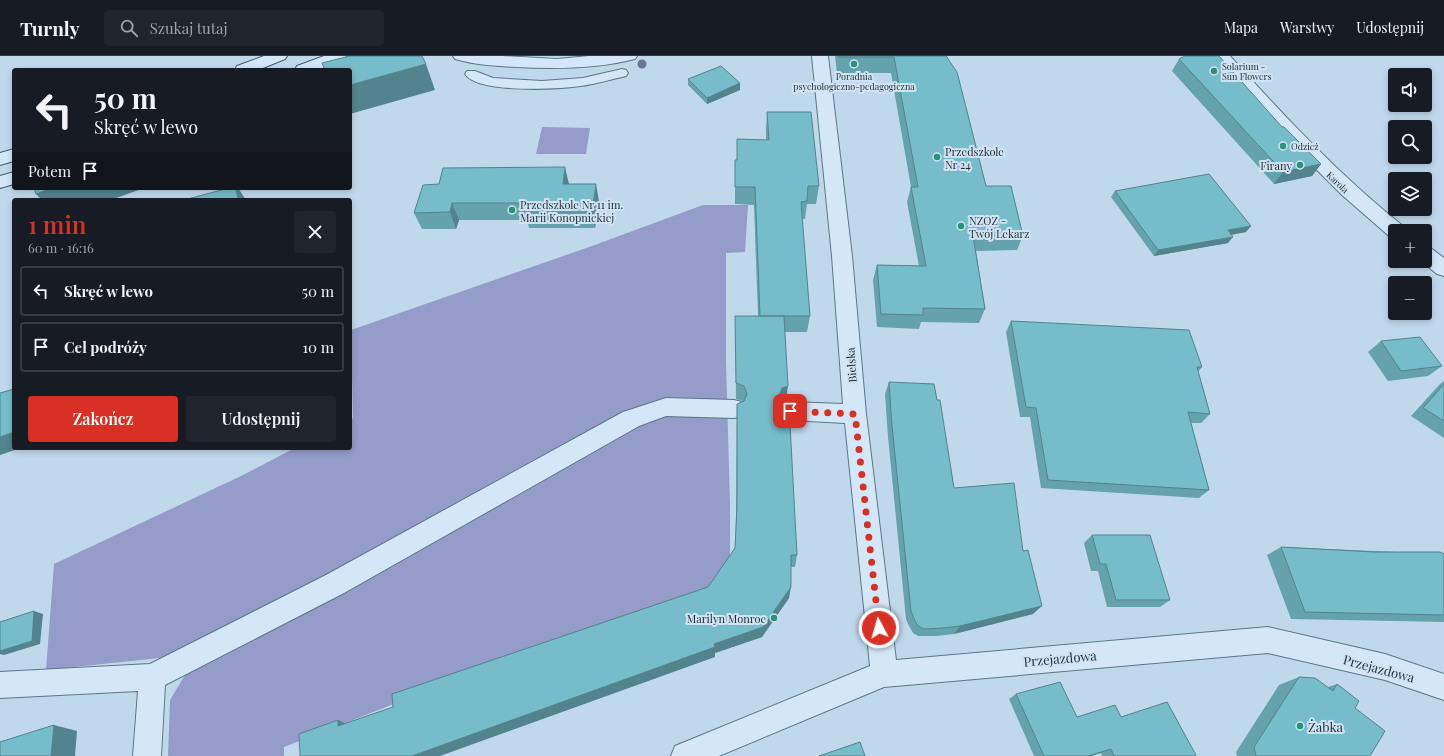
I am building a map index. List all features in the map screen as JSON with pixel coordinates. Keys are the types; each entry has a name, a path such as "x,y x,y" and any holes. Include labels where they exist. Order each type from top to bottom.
{"street":[{"path":"248,68 279,56"},
{"path":"308,68 338,56"},
{"path":"461,56 485,60 557,64 629,56"},
{"name":"Bielska","path":"820,56 842,256 855,414 884,674"},
{"name":"Karola","path":"1221,56 1301,146 1365,206 1388,225"},
{"path":"0,159 12,156"},
{"path":"0,182 12,179"},
{"path":"1432,259 1444,268"},
{"path":"0,685 152,677 335,584 631,418 666,408 734,409"},
{"path":"790,411 855,414"},
{"name":"Przejazdowa","path":"685,756 884,674 1268,640 1385,667 1444,687"},
{"path":"147,756 152,677"}],"lane":[{"path":"471,74 476,78 488,82 525,84 568,83 622,73"}],"shaded area":[{"path":"542,127 590,128 586,154 536,154"},
{"path":"703,205 748,205 745,252 726,253 726,362 730,559 705,596 427,691 284,747 284,756 168,756 170,700 203,645 169,657 46,670 54,564 241,476 291,450 352,450 352,330 592,246"}],"building":[{"path":"350,56 422,56 426,64 352,84 352,68 324,68 322,63"},
{"path":"839,56 946,56 957,72 986,186 1011,186 1023,236 973,236 985,309 923,308 923,315 881,314 877,265 926,266 911,187 918,187 894,57"},
{"path":"1185,56 1219,56 1282,127 1284,127 1321,164 1283,172 1179,59"},
{"path":"721,66 740,83 707,98 688,79"},
{"path":"767,112 811,112 819,186 808,186 807,201 801,202 810,316 760,316 755,187 735,187 735,160 737,160 737,139 769,140"},
{"path":"565,167 563,184 596,184 592,212 524,212 526,203 452,203 450,212 414,213 423,185 439,184 443,168"},
{"path":"1209,174 1251,226 1228,230 1233,237 1158,250 1115,191"},
{"path":"35,190 47,190 36,194"},
{"path":"222,190 236,190 238,198 192,198"},
{"path":"735,316 784,316 788,386 782,388 779,396 782,403 789,405 797,555 791,555 791,587 763,627 714,644 715,647 412,756 300,756 299,734 338,720 338,726 393,707 392,694 708,587 735,548 737,507 737,404 744,401 747,394 744,386 736,383"},
{"path":"1011,321 1189,330 1202,367 1197,367 1210,414 1188,412 1209,490 1048,480 1036,408 1026,407"},
{"path":"1420,337 1442,366 1401,371 1381,341"},
{"path":"889,382 934,384 937,400 940,400 954,488 1014,483 1023,551 1028,550 1042,606 960,626 924,629 918,626 911,611 892,426"},
{"path":"1444,384 1444,421 1423,408"},
{"path":"12,390 12,433 0,437 0,393"},
{"path":"1092,535 1150,535 1170,600 1116,600 1106,564 1100,564"},
{"path":"1281,547 1374,552 1440,552 1444,554 1444,615 1305,612"},
{"path":"34,611 32,641 0,651 0,622"},
{"name":"Żabka","path":"1299,677 1315,678 1333,691 1337,684 1359,701 1355,708 1385,731 1370,756 1256,756 1254,747"},
{"path":"1060,682 1077,717 1115,705 1121,717 1167,702 1196,755 1114,756 1111,749 1088,756 1044,756 1016,694"},
{"path":"54,725 51,756 0,756 0,742"},
{"path":"860,742 865,756 819,756"}],"place":[{"name":"Poradnia psychologiczno-pedagogiczna","path":"854,64"},
{"name":"Solarium - Sun Flowers","path":"1214,71"},
{"name":"Odzież","path":"1283,146"},
{"name":"Przedszkole Nr 24","path":"937,157"},
{"name":"Firany","path":"1300,165"},
{"name":"Przedszkole Nr 11 im. Marii Konopnickiej","path":"512,210"},
{"name":"NZOZ - Twój Lekarz","path":"961,226"},
{"name":"Marilyn Monroe","path":"774,618"},
{"name":"Żabka","path":"1300,726"}],"route":[{"path":"790,411 855,414 879,628"}]}
